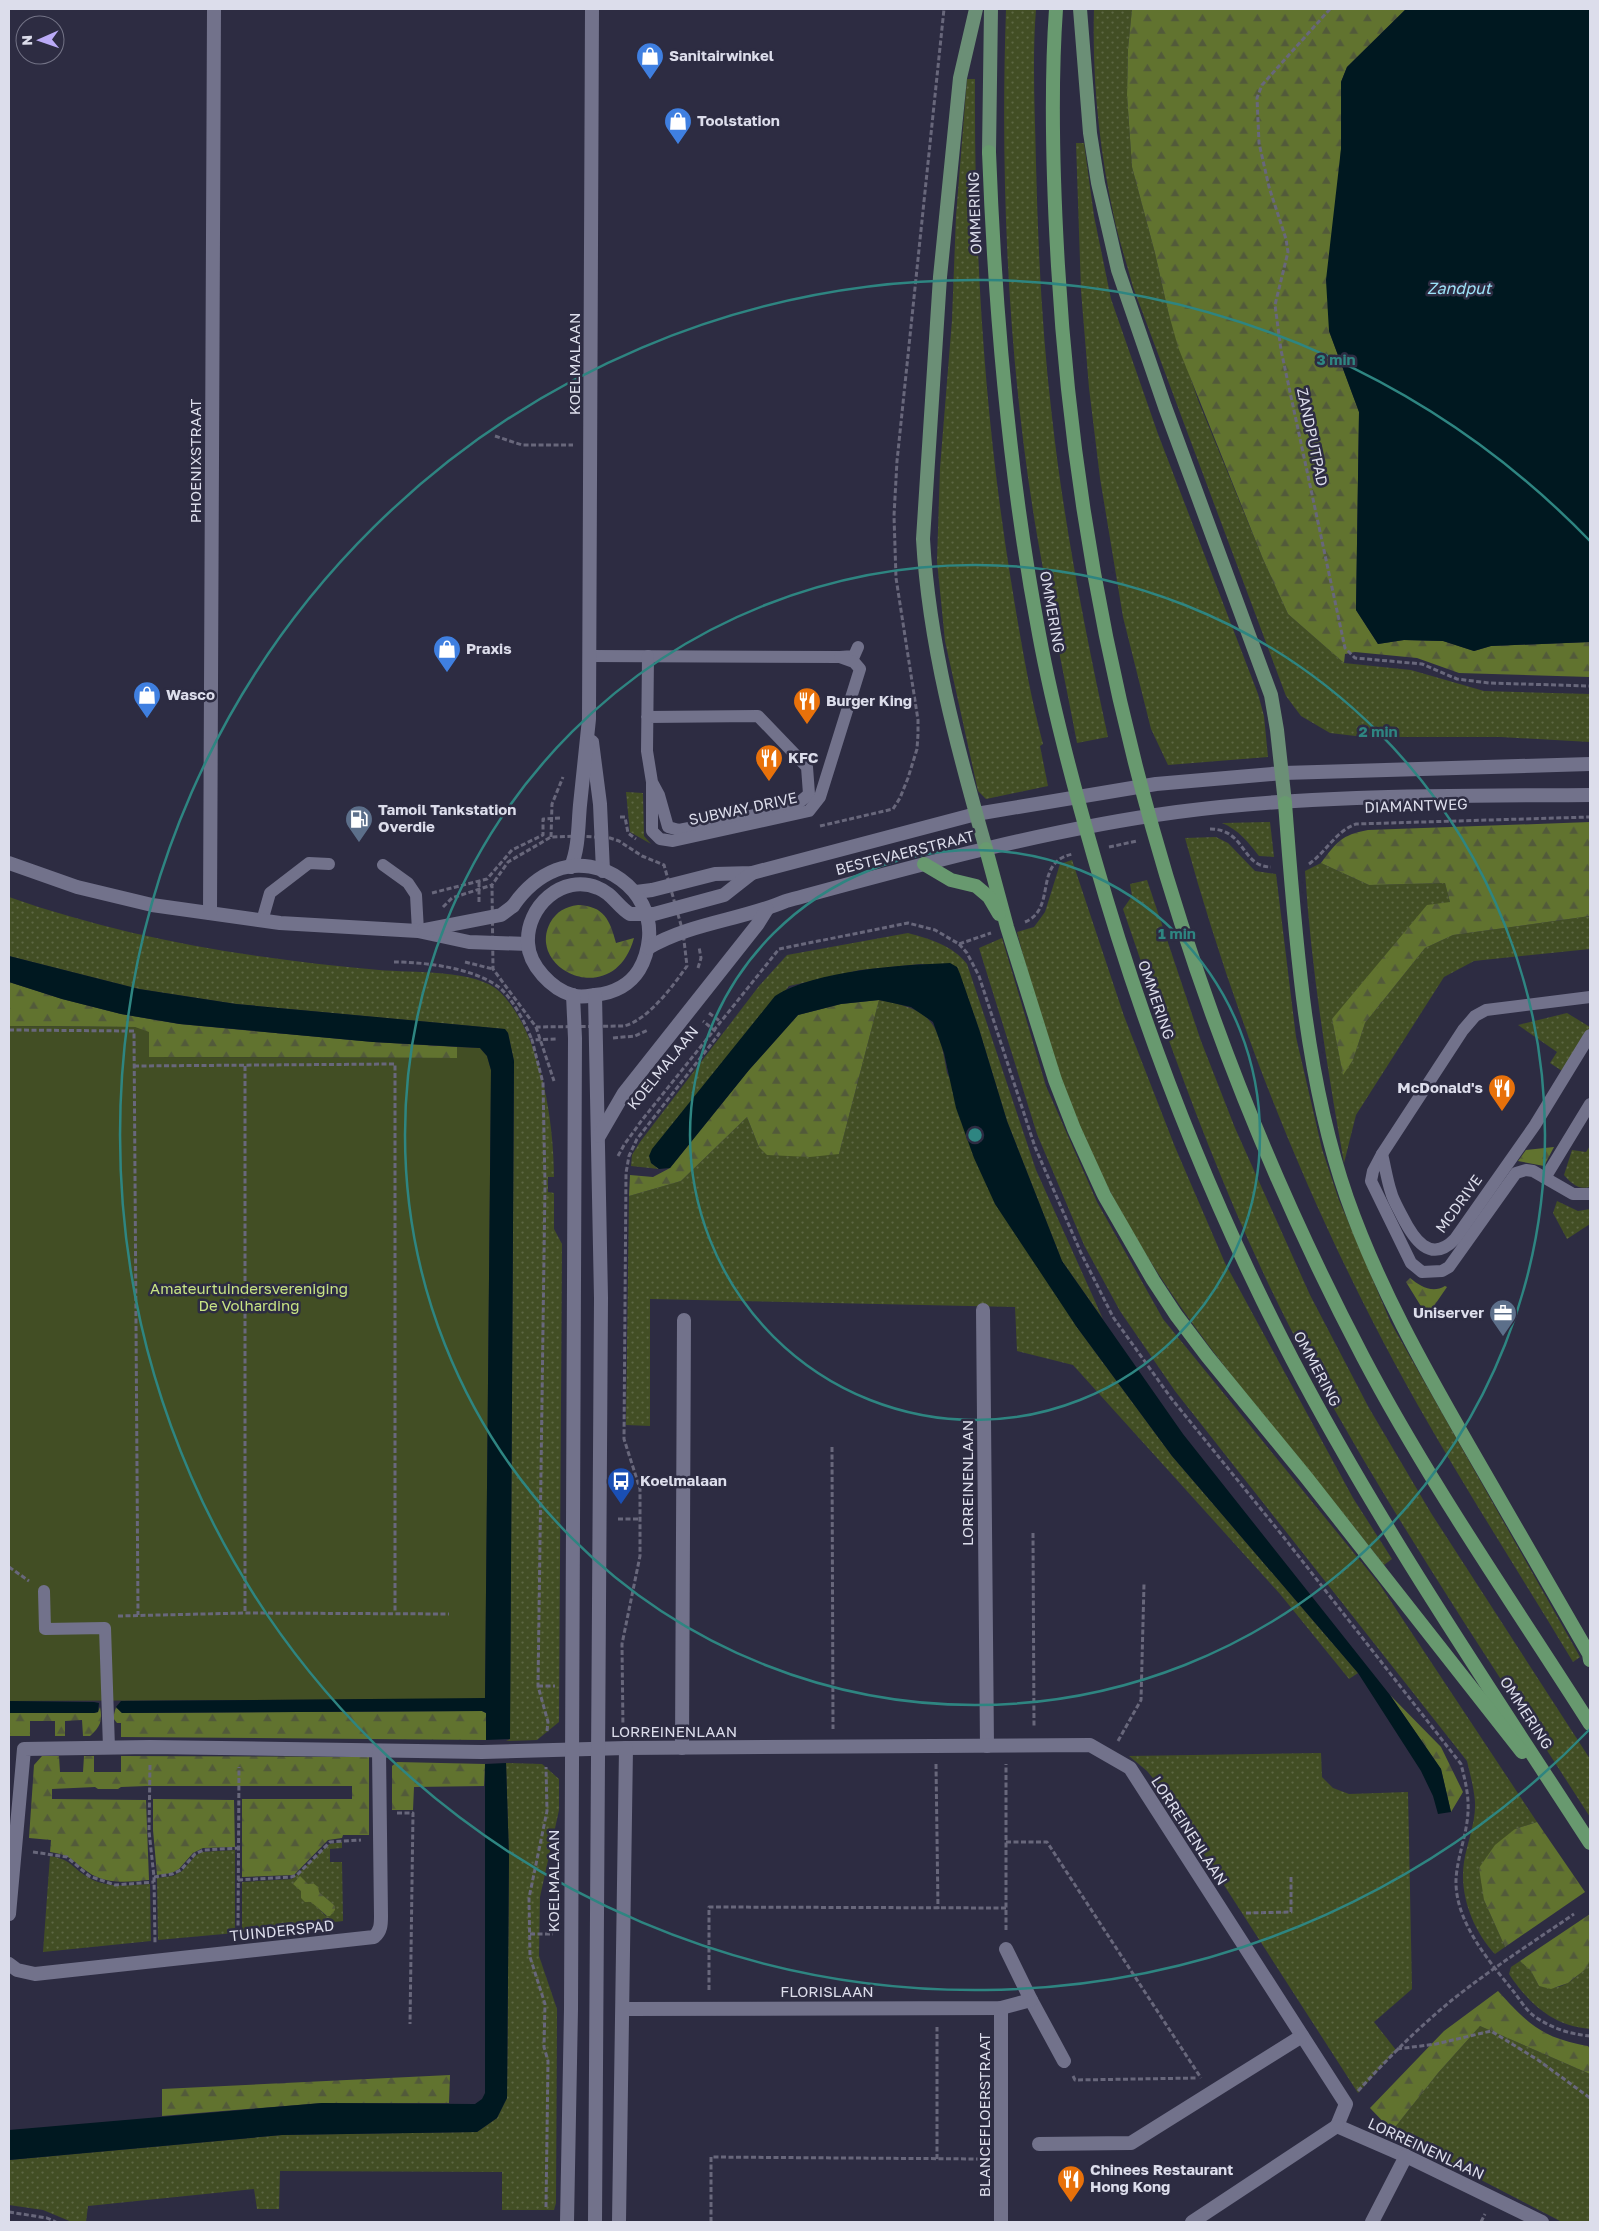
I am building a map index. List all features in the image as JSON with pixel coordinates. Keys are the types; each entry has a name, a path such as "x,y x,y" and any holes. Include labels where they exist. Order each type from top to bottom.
{"highway":[{"path":"1056,9 1054,76 1056,215 1062,321 1070,406 1097,589 1128,735 1166,876 1226,1052 1261,1142 1300,1229 1363,1356 1438,1487 1590,1724"},
{"name":"OMMERING","path":"989,152 993,259 1008,430 1039,635 1064,747 1102,886 1164,1074 1219,1204 1292,1360 1380,1516 1590,1843"},
{"path":"1285,803 1307,1020 1318,1089 1346,1196 1366,1250 1408,1337 1589,1654 1590,1660"},
{"path":"986,849 1007,927 1055,1080 1074,1129 1104,1195 1153,1280 1176,1315 1207,1356 1306,1477 1572,1815"},
{"path":"924,864 951,880 976,886 984,891 1007,927"}],"main road":[{"path":"976,9 960,78 940,277 923,539 925,580 933,638 959,752 986,849"},
{"name":"OMMERING","path":"989,152 991,9"},
{"path":"1080,9 1090,133 1098,183 1118,270 1165,407 1271,695 1283,773 1285,803"}],"street":[{"name":"PHOENIXSTRAAT","path":"210,913 214,9"},
{"name":"KOELMALAAN","path":"563,887 576,856 589,719 592,9"},
{"name":"KOELMALAAN","path":"589,719 600,804 603,871"},
{"path":"1283,773 1590,764"},
{"name":"BESTEVAERSTRAAT","path":"636,892 671,886 715,874 752,873 976,814 1172,782 1283,773"},
{"name":"DIAMANTWEG","path":"1177,812 1285,803 1436,796 1590,795"},
{"name":"BESTEVAERSTRAAT","path":"648,948 665,937 767,909 786,900 924,864 1060,831 1177,812"},
{"path":"9,863 86,889 152,905 262,921 418,931 469,942 528,944"},
{"path":"418,931 501,915 514,906 527,888 535,881 557,870 571,867 603,871 623,879 636,892 647,914 650,927 648,948 638,972 619,989 595,995 572,995 562,991 544,976 537,966 528,944 533,915 540,905 563,887 580,884 592,886 609,894 630,914 647,914"},
{"name":"BESTEVAERSTRAAT","path":"647,914 724,895 752,873"},
{"path":"599,1136 629,1087 757,926 767,909"},
{"name":"KOELMALAAN","path":"567,2222 571,2009 574,1026 572,995"},
{"path":"595,995 599,1136 601,1420 595,2222"},
{"name":"LORREINENLAAN","path":"983,1310 987,1746"},
{"path":"682,1748 684,1320"},
{"name":"LORREINENLAAN","path":"571,1750 1090,1745 1130,1768 1346,2104"},
{"path":"9,1914 24,1749 150,1747 482,1752 571,1750"},
{"path":"619,2222 626,1748"},
{"name":"TUINDERSPAD","path":"9,1964 17,1970 34,1974 374,1937 378,1934 380,1926 380,1750"},
{"path":"1006,1949 1030,2000 1064,2061"},
{"name":"FLORISLAAN","path":"623,2009 1002,2008 1030,2000"},
{"name":"BLANCEFLOERSTRAAT","path":"1001,2222 1002,2008"},
{"path":"1039,2144 1131,2143 1302,2036"},
{"path":"1192,2222 1336,2126 1346,2104"},
{"name":"LORREINENLAAN","path":"1336,2126 1406,2156 1542,2222"},
{"path":"1372,2222 1406,2156"}],"lane":[{"path":"590,656 840,657 854,656 858,647"},
{"path":"647,717 758,716 807,767 809,794 794,807 679,830 668,827 659,795 652,782 647,751 647,717 648,656"},
{"name":"SUBWAY DRIVE","path":"652,782 652,831 660,839 673,841 809,811 820,797 860,669 854,662 840,657"},
{"path":"262,921 270,893 309,863 330,864"},
{"path":"384,865 408,883 416,895 418,931"},
{"path":"1590,997 1486,1010 1475,1016 1463,1030 1382,1154 1373,1170 1371,1181 1411,1263 1422,1272 1442,1271 1454,1261 1516,1173 1526,1170 1546,1178 1573,1194 1590,1194"},
{"name":"MCDRIVE","path":"1382,1154 1391,1193 1411,1233 1422,1246 1431,1249 1448,1247 1535,1125 1590,1035"},
{"path":"1546,1178 1590,1104"},
{"path":"44,1591 45,1629 105,1628 109,1748"}],"path":[{"name":"ZANDPUTPAD","path":"1330,9 1262,85 1257,98 1259,143 1269,187 1286,238 1288,252 1275,305 1281,350 1345,648 1356,658 1422,664 1457,679 1489,683 1590,686"},
{"path":"496,436 522,445 591,445"},
{"name":"DIAMANTWEG","path":"1203,830 1213,829 1231,835 1255,864 1260,866 1290,866 1308,865 1319,857 1340,832 1356,824 1590,817"},
{"path":"551,837 508,862 492,885 492,943 493,969 536,1027 556,1084"},
{"path":"1102,848 1139,841"},
{"path":"1074,854 1059,858 1054,864 1048,875 1039,911 1033,919 959,944 967,953 979,976 1034,1147 1081,1253 1114,1317 1171,1398 1331,1597 1461,1764 1468,1790 1468,1814 1456,1880 1459,1904 1467,1925 1495,1968 1532,2014 1572,2034 1590,2036"},
{"path":"536,1027 624,1026 634,1024 674,985 687,966 683,932 666,870"},
{"name":"KOELMALAAN","path":"618,1157 642,1120 779,949 908,923 935,930 959,944"},
{"path":"394,962 420,962 448,968 479,977 501,989 524,1021 532,1040"},
{"path":"9,1030 134,1031 138,1615"},
{"path":"134,1066 395,1064 394,1613"},
{"path":"245,1066 245,1613"},
{"path":"832,1447 833,1747"},
{"path":"617,1519 640,1519"},
{"path":"1033,1533 1034,1746"},
{"path":"9,1567 44,1591"},
{"path":"1109,1757 1142,1700 1144,1584"},
{"path":"105,1628 111,1616 245,1613 449,1614"},
{"path":"935,1746 938,1814 938,1908"},
{"path":"1006,1746 1006,1949"},
{"path":"150,1747 149,1830 154,1876 154,1962"},
{"path":"239,1748 239,1951"},
{"path":"380,1813 413,1813 410,2024"},
{"path":"238,1880 291,1877 297,1875 330,1842 379,1840"},
{"path":"1006,1842 1047,1842 1201,2078"},
{"path":"154,1876 172,1874 181,1870 195,1854 204,1850 239,1848"},
{"path":"15,1849 67,1857 89,1876 115,1885 154,1882"},
{"path":"1223,1914 1291,1912 1291,1877"},
{"path":"710,2009 709,1907 1006,1908"},
{"path":"1346,2104 1396,2050 1453,2000 1495,1968 1574,1914"},
{"path":"530,1934 553,1934"},
{"path":"937,2008 937,2158"},
{"path":"1396,2050 1436,2044 1491,2031 1538,2060 1590,2098"},
{"path":"1064,2061 1075,2080 1201,2078 1209,2073"},
{"path":"712,2222 711,2156 1001,2159"},
{"path":"9,2212 47,2218 56,2222"}],"green space":[{"path":"1006,9 1036,9 1034,67 1037,196 1041,290 1049,385 1069,537 1083,617 1108,737 1077,743 1037,535 1019,405 1008,273 1004,140"},
{"path":"1094,9 1132,9 1128,49 1127,95 1132,167 1168,311 1198,400 1263,559 1288,614 1344,663 1411,670 1484,691 1590,694 1590,742 1501,737 1364,737 1330,733 1301,716 1286,696 1133,287 1116,226 1104,166 1095,87"},
{"path":"1132,9 1406,9 1347,67 1341,82 1341,149 1329,331 1359,412 1356,610 1378,644 1404,640 1443,641 1474,651 1491,646 1590,642 1590,677 1459,673 1417,658 1355,652 1345,654 1344,663 1288,614 1263,559 1178,347 1168,311 1132,167 1127,95 1128,49"},
{"path":"967,79 975,79 976,205 979,268 987,393 994,456 1021,643 1043,744 1040,746 1048,786 986,799 978,791 945,641 937,561 940,468 952,320 956,216"},
{"path":"1076,143 1084,143 1094,216 1111,299 1158,434 1258,694 1264,716 1268,757 1168,765 1151,729 1123,617 1100,478 1089,388 1081,291"},
{"path":"626,792 643,793 644,836 651,844 630,832"},
{"path":"1270,822 1274,857 1259,856 1247,841 1222,823"},
{"path":"1590,822 1590,916 1453,935 1425,948 1365,1023 1353,1060 1343,1075 1332,1019 1427,905 1450,902 1445,883 1369,885 1321,863 1336,845 1345,837 1368,830"},
{"path":"1216,837 1228,843 1255,871 1276,874 1296,1037 1322,1149 1339,1200 1391,1323 1580,1657 1573,1662 1459,1475 1394,1362 1331,1236 1302,1171 1275,1106 1226,973 1185,838"},
{"path":"1072,860 1124,1016 1175,1147 1225,1263 1353,1498 1392,1559 1384,1565 1242,1388 1174,1297 1143,1250 1115,1201 1084,1136 1058,1070 1017,932 1034,927 1045,912 1060,864"},
{"path":"1321,863 1369,885 1445,883 1450,902 1332,1019 1343,1074 1353,1060 1365,1023 1425,948 1453,935 1590,916 1590,949 1474,961 1444,977 1356,1115 1344,1163 1320,1017 1305,871"},
{"path":"1147,880 1201,1041 1235,1128 1310,1295 1369,1408 1431,1513 1590,1759 1590,1817 1402,1524 1331,1404 1272,1291 1247,1238 1202,1129 1123,909 1132,896 1130,884"},
{"path":"9,897 99,925 192,945 285,960 379,970 443,974 476,979 500,992 514,1009 526,1030 535,1054 548,1105 554,1177 548,1177 548,1192 554,1193 554,1229 562,1244 559,1722 537,1740 506,1741 510,1739 514,1061 508,1033 504,1029 236,1004 139,989 9,956"},
{"path":"578,905 600,911 608,921 616,943 634,938 624,960 609,973 592,978 576,975 561,968 550,955 546,940 550,923 562,910"},
{"path":"908,933 948,947 967,964 1036,1170 1103,1319 1062,1261 1007,1121 979,1029 957,967 920,964 860,970 789,986 651,1163 659,1169 631,1166 632,1155 640,1142 759,986 787,955"},
{"path":"1002,938 1046,1086 1097,1202 1163,1319 1380,1585 1537,1822 1515,1829 1484,1900 1505,1947 1495,1954 1487,1945 1474,1923 1469,1911 1464,1887 1464,1862 1475,1810 1474,1792 1467,1761 1175,1391 1120,1311 1084,1245 1037,1134 979,948"},
{"path":"9,982 62,999 121,1014 179,1024 373,1042 457,1047 457,1058 149,1057 135,1027 9,1026"},
{"path":"879,1000 910,1008 930,1021 940,1041 947,1073 1076,1326 1172,1456 1358,1673 1349,1679 1280,1594 1073,1365 1017,1351 1015,1307 650,1299 650,1426 626,1425 629,1196 681,1181 747,1117 759,1147 839,1154"},
{"path":"879,1000 839,1154 810,1157 767,1155 759,1147 747,1117 681,1181 629,1196 630,1175 653,1177 670,1168 749,1070 798,1015 841,1004"},
{"path":"1567,1013 1590,1027 1562,1071 1550,1063 1557,1052 1518,1025"},
{"name":"Amateurtuindersvereniging De Volharding","path":"9,1026 135,1027 149,1032 149,1057 457,1058 457,1047 480,1048 487,1056 491,1070 485,1699 9,1701"},
{"path":"1590,1146 1590,1187 1582,1188 1572,1183 1564,1175 1572,1150 1586,1152"},
{"path":"1554,1147 1544,1166 1518,1161 1526,1150"},
{"path":"1557,1201 1578,1211 1590,1209 1590,1224 1567,1239 1553,1213"},
{"path":"1410,1278 1426,1288 1447,1287 1427,1316 1406,1282"},
{"path":"1390,1695 1441,1747 1463,1792 1451,1812 1441,1769"},
{"path":"100,1707 100,1723 90,1736 83,1736 82,1720 65,1721 65,1736 55,1736 55,1721 30,1721 30,1736 9,1736 9,1713 94,1713 98,1712"},
{"path":"116,1707 122,1713 482,1711 486,1713 486,1740 121,1737 121,1723 117,1723 113,1718"},
{"path":"1321,1753 1322,1777 1333,1788 1349,1794 1408,1792 1412,1989 1374,2022 1396,2050 1358,2093 1162,1789 1147,1771 1129,1756"},
{"path":"42,1756 59,1756 60,1772 83,1772 84,1756 94,1756 94,1772 121,1772 121,1756 369,1757 369,1835 343,1835 342,1838 328,1840 294,1875 242,1877 242,1799 352,1799 352,1786 146,1786 121,1787 118,1789 98,1789 95,1787 52,1789 52,1799 146,1800 149,1880 110,1881 88,1872 68,1857 50,1852 51,1840 29,1838 34,1765"},
{"path":"397,1762 485,1764 484,1786 414,1787 413,1810 392,1810 392,1766"},
{"path":"506,1763 542,1764 559,1779 559,1810 540,1897 539,1956 557,2009 556,2203 554,2210 502,2210 502,2172 280,2171 279,2209 257,2209 254,2189 88,2206 86,2222 72,2222 43,2210 9,2205 9,2160 282,2135 477,2132 497,2118 507,2098 509,1856"},
{"path":"153,1799 234,1800 235,1847 203,1848 193,1853 179,1869 172,1873 157,1875 153,1830"},
{"path":"1537,1822 1585,1892 1505,1947 1484,1900 1479,1868 1495,1845 1515,1829"},
{"path":"342,1842 342,1848 330,1849 330,1862 342,1862 343,1921 242,1932 242,1882 292,1879 329,1844","holes":["301,1891 319,1892 334,1906 326,1916 311,1901 301,1898"]},
{"path":"235,1850 235,1933 158,1940 157,1878 173,1876 182,1871 195,1856 202,1852"},
{"path":"50,1856 67,1861 86,1876 101,1883 109,1885 150,1884 151,1941 43,1952"},
{"path":"300,1876 308,1884 313,1883 318,1887 319,1892 335,1906 335,1910 330,1916 327,1916 311,1902 305,1902 301,1898 301,1891 293,1884"},
{"path":"1590,1914 1590,1958 1587,1968 1568,1983 1551,1989 1539,1986 1531,1971 1520,1961"},
{"path":"1590,1958 1590,2029 1565,2023 1543,2012 1525,1995 1509,1974 1511,1967 1520,1961 1531,1971 1539,1986 1557,1987 1569,1982 1580,1974"},
{"path":"1498,1991 1537,2028 1559,2039 1588,2046 1590,2049 1590,2074 1480,2026 1438,2073 1392,2131 1370,2108 1444,2031"},
{"path":"1480,2026 1590,2074 1590,2222 1562,2222 1402,2139 1392,2131 1438,2073"},
{"path":"450,2075 449,2103 322,2103 162,2116 162,2089"}],"water":[{"name":"Zandput","path":"1406,9 1590,9 1590,642 1491,646 1474,651 1443,641 1404,640 1378,644 1356,610 1359,412 1329,331 1326,280 1341,149 1341,82 1347,67"},
{"path":"9,956 139,989 236,1004 505,1029 508,1033 514,1061 510,1739 486,1740 486,1713 482,1711 122,1713 116,1707 121,1701 485,1698 491,1070 487,1056 480,1048 373,1042 180,1024 121,1014 62,999 9,982"},
{"path":"950,963 957,967 960,974 1007,1121 1062,1261 1183,1434 1390,1695 1441,1769 1451,1812 1438,1814 1433,1796 1421,1771 1358,1673 1172,1456 1076,1326 995,1204 974,1158 956,1108 944,1053 933,1022 911,1007 879,1000 841,1004 798,1015 749,1070 670,1168 659,1169 651,1163 649,1156 652,1149 775,996 792,987 812,980 860,970"},
{"path":"9,1701 99,1703 98,1712 94,1713 9,1713"},
{"path":"506,1763 509,1856 507,2098 497,2118 477,2132 282,2135 9,2160 9,2130 322,2103 475,2104 482,2099 485,2093 485,1764"}],"place":[{"name":"Sanitairwinkel","path":"650,80"},
{"name":"Toolstation","path":"678,145"},
{"name":"Praxis","path":"447,673"},
{"name":"Wasco","path":"147,719"},
{"name":"Burger King","path":"807,725"},
{"name":"KFC","path":"769,782"},
{"name":"Tamoil Tankstation Overdie","path":"359,843"},
{"name":"McDonald's","path":"1502,1112"},
{"name":"Uniserver","path":"1503,1337"},
{"name":"Koelmalaan","path":"621,1505"},
{"name":"Chinees Restaurant Hong Kong","path":"1071,2203"}]}
